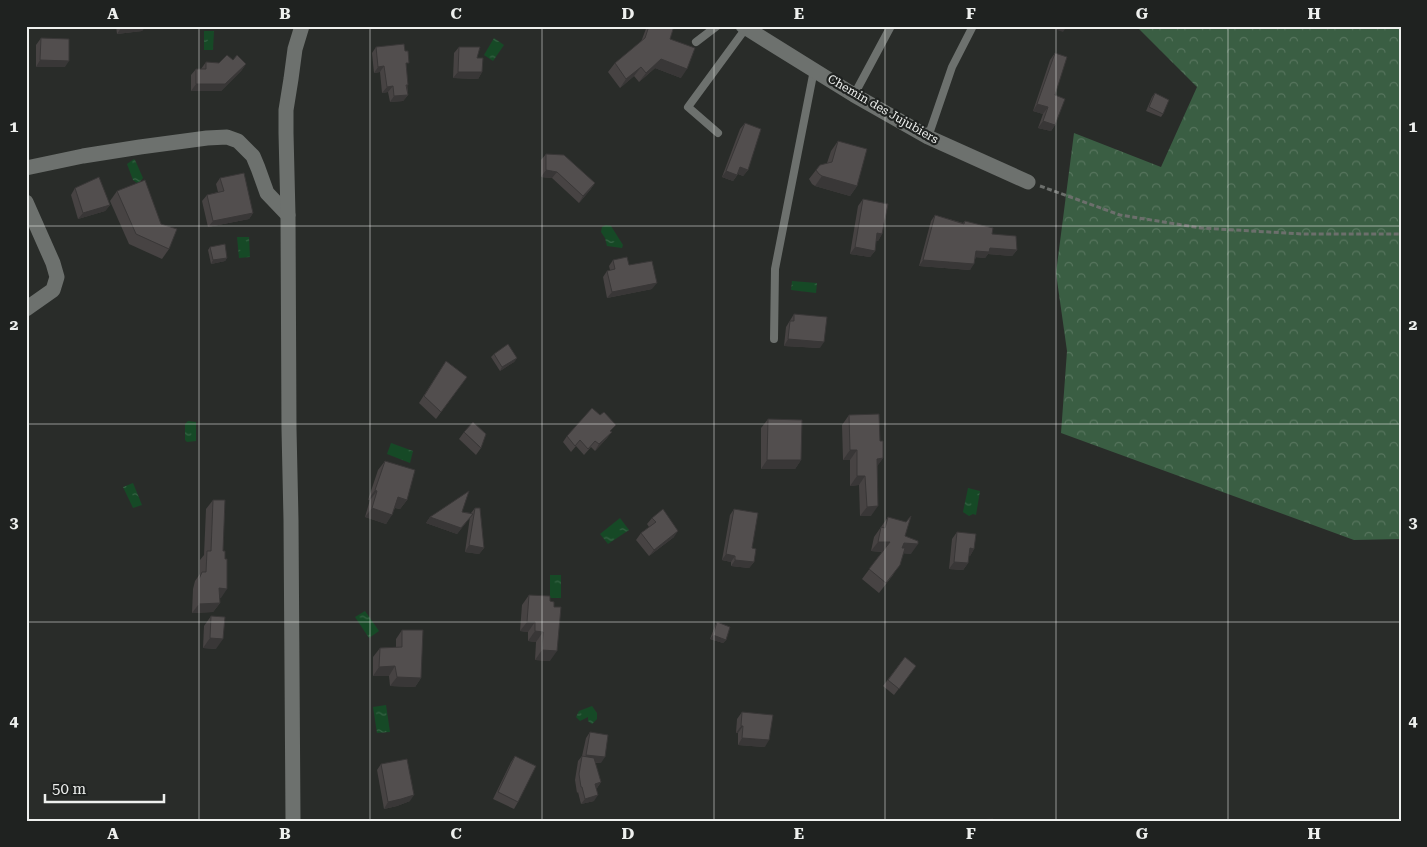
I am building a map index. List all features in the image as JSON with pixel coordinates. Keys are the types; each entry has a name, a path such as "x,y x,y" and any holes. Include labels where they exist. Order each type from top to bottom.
{"street":[{"path":"293,821 292,520 289,429 286,110 296,49 302,26"},
{"name":"Chemin des Jujubiers","path":"744,27 928,137 1028,182"},
{"path":"26,168 140,147 227,137 238,141 253,156 267,193 288,216"},
{"path":"26,202 53,263 57,277 52,290 26,309"}],"lane":[{"path":"696,42 717,26"},
{"path":"854,94 891,26"},
{"path":"928,137 952,67 973,26"},
{"path":"718,133 688,108 744,27"},
{"path":"774,339 775,269 814,70"}],"path":[{"path":"1028,182 1120,215 1200,228 1303,234 1401,234"}],"green space":[{"path":"1136,26 1401,26 1401,539 1354,540 1061,433 1067,351 1056,273 1074,133 1161,167 1197,87"}],"water":[{"path":"204,31 214,31 213,50 204,50"},
{"path":"494,38 504,45 493,61 484,55"},
{"path":"134,159 143,178 138,184 133,180 127,164"},
{"path":"606,225 611,226 623,245 622,248 607,246 601,232 602,227"},
{"path":"237,237 249,237 250,257 239,258"},
{"path":"792,281 817,283 816,293 791,290"},
{"path":"188,421 196,422 196,441 187,442 185,440 185,424"},
{"path":"391,443 413,451 410,463 387,454"},
{"path":"133,483 142,505 133,508 123,487"},
{"path":"968,488 980,491 976,515 969,516 963,512"},
{"path":"620,518 629,530 608,544 600,534"},
{"path":"550,575 561,575 561,598 550,598"},
{"path":"365,611 379,631 369,638 355,617"},
{"path":"386,705 390,732 377,733 373,707"},
{"path":"592,706 597,713 597,719 592,724 588,721 588,717 580,721 576,717 579,711"}],"building":[{"path":"121,26 138,26 121,28"},
{"path":"649,26 674,26 670,39 695,48 687,69 661,59 646,73 641,67 626,79 615,63 645,38"},
{"path":"41,38 69,39 69,61 40,60"},
{"path":"404,44 405,51 408,51 409,63 406,63 408,95 394,96 393,86 387,87 384,66 378,67 376,47"},
{"path":"459,47 480,47 477,58 483,58 482,72 458,72"},
{"path":"1055,53 1067,57 1055,95 1065,99 1055,125 1043,121 1048,107 1037,104"},
{"path":"227,55 233,60 237,55 246,64 225,84 196,84 196,69 206,69 206,62 219,63"},
{"path":"1155,93 1169,100 1163,114 1149,107"},
{"path":"745,123 761,129 748,170 740,167 737,175 726,171"},
{"path":"838,141 867,149 857,186 822,176 816,170 820,165 832,162"},
{"path":"546,154 564,155 595,183 583,196 557,172 546,170"},
{"path":"244,173 253,213 213,221 207,195 224,191 220,178"},
{"path":"99,177 110,205 83,213 75,188"},
{"path":"145,180 161,224 177,229 169,249 136,234 117,191"},
{"path":"863,199 888,204 882,234 877,233 875,251 855,247"},
{"path":"935,215 964,224 965,221 993,228 992,234 1016,236 1017,250 990,248 989,252 976,251 974,264 923,260"},
{"path":"225,244 227,258 213,260 210,247"},
{"path":"627,257 629,265 652,261 657,283 612,292 607,271 615,269 613,260"},
{"path":"794,314 827,317 824,342 788,339 790,321 794,321"},
{"path":"508,344 517,358 502,367 494,354"},
{"path":"446,361 467,377 441,412 424,396"},
{"path":"592,408 600,415 604,412 616,425 610,431 612,432 599,444 595,441 588,449 580,440 575,446 567,436"},
{"path":"879,414 880,441 883,441 883,458 877,459 878,506 867,507 865,476 857,476 857,450 850,450 849,415"},
{"path":"768,419 802,420 801,460 767,460"},
{"path":"473,422 486,434 481,448 464,432"},
{"path":"385,461 415,470 407,500 398,497 392,515 372,508 377,491 375,490"},
{"path":"469,491 462,512 473,514 461,528 430,517"},
{"path":"213,500 225,500 223,551 225,551 225,559 227,559 227,589 219,588 220,603 199,604 199,579 202,572 206,572 207,551 211,551"},
{"path":"475,508 480,508 484,548 469,545"},
{"path":"663,509 678,531 654,550 641,533 656,522 652,518"},
{"path":"734,509 758,513 752,548 756,549 754,562 735,560 735,556 726,554"},
{"path":"911,516 905,536 918,541 918,544 904,543 902,548 905,548 900,565 886,583 869,569 890,542 878,542 881,527 885,528 888,517 906,522"},
{"path":"957,532 976,534 974,549 970,548 968,563 954,562"},
{"path":"529,595 550,596 550,601 554,602 554,607 561,607 557,651 542,650 543,632 535,631 535,622 527,622"},
{"path":"211,616 225,617 223,639 210,638"},
{"path":"717,622 730,627 726,640 713,635"},
{"path":"402,630 423,630 421,678 397,677 395,666 379,667 380,648 402,647"},
{"path":"905,657 916,666 899,689 888,680"},
{"path":"742,712 773,715 769,740 742,738"},
{"path":"590,732 608,735 605,757 586,755"},
{"path":"515,756 536,766 518,802 498,792"},
{"path":"582,756 594,758 601,782 595,784 598,795 585,799 579,774"},
{"path":"407,759 414,795 388,802 381,764"},
{"path":"993,819 993,821 977,821 977,820"}]}
